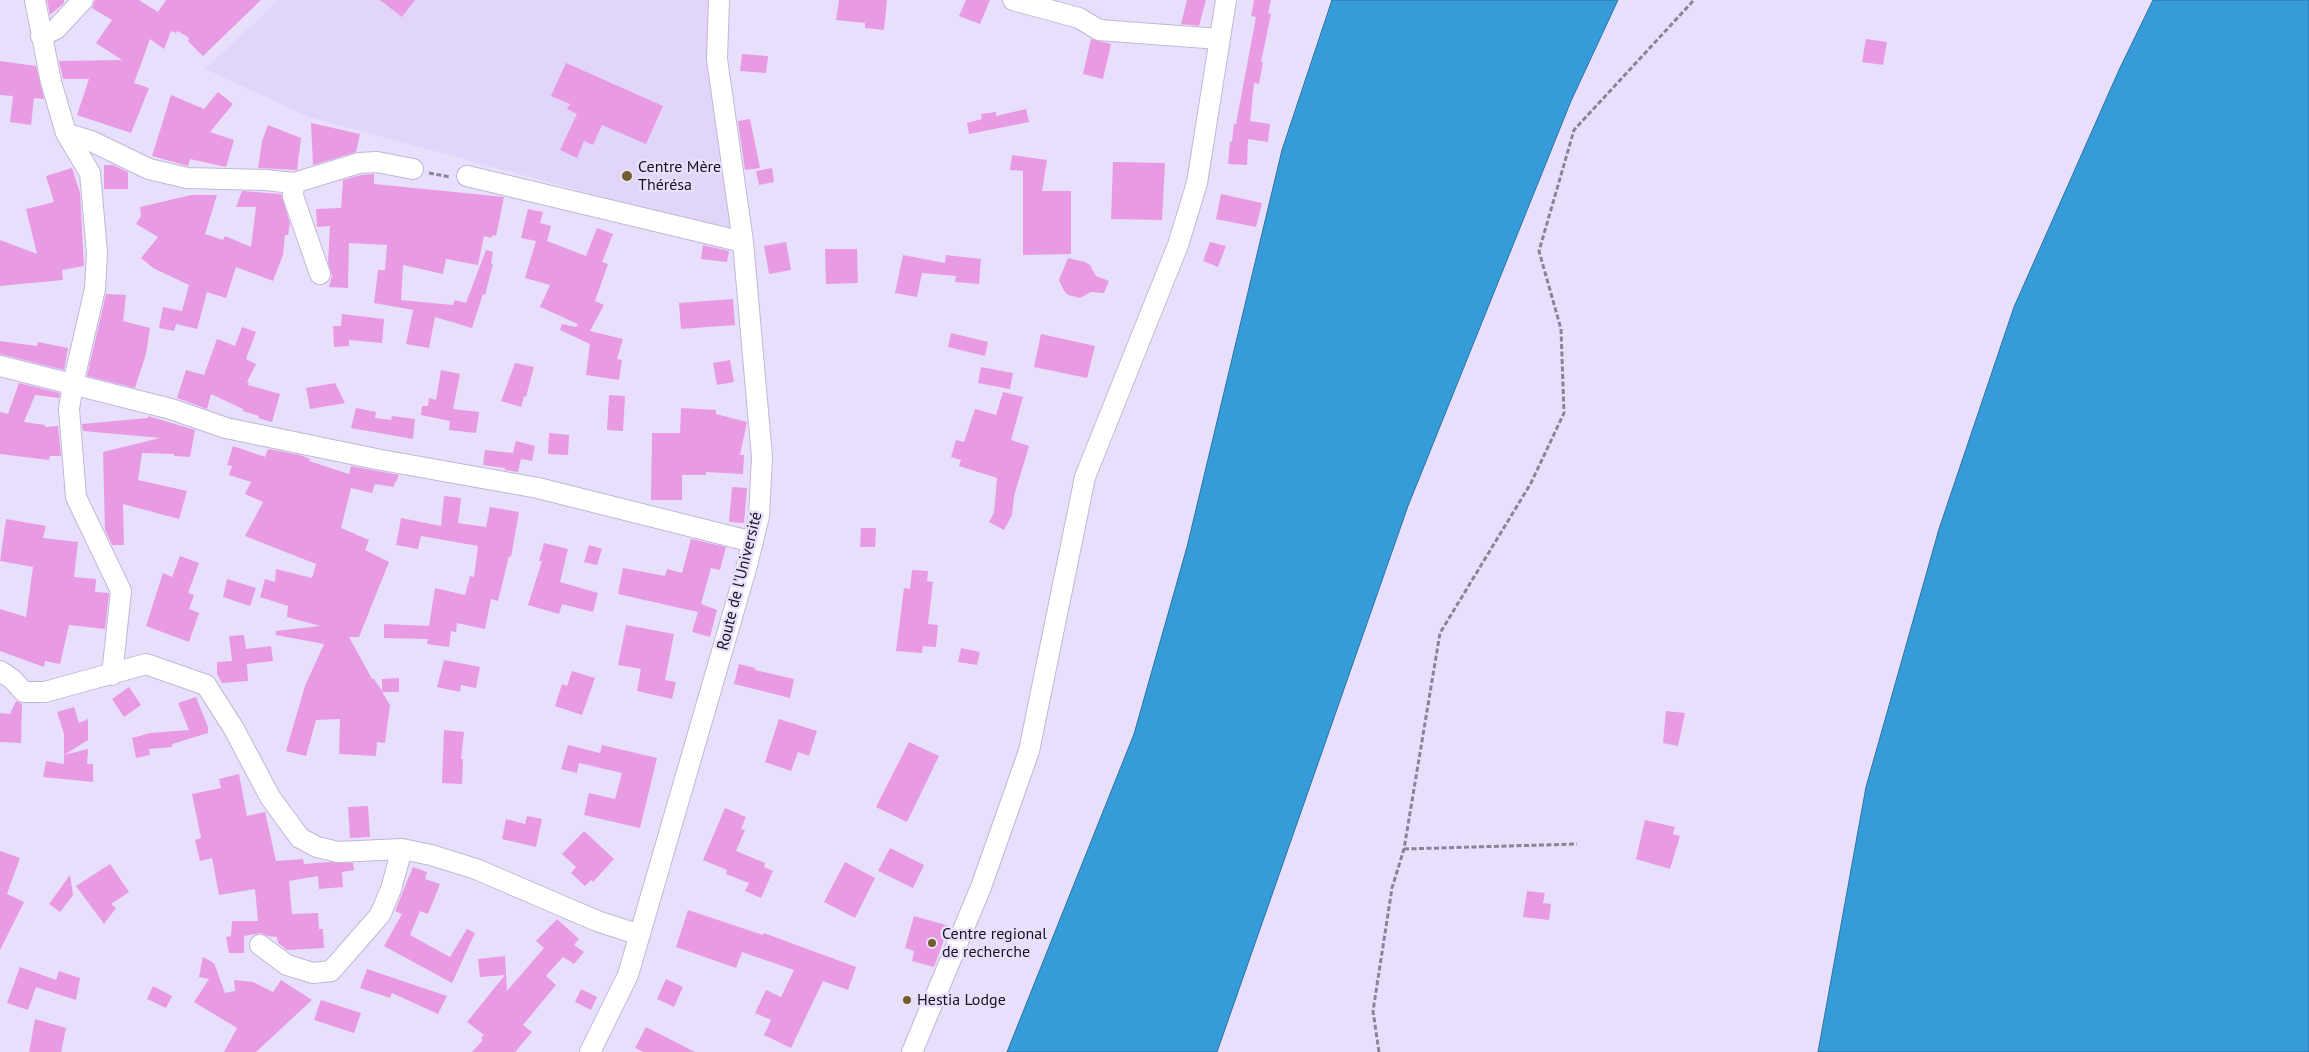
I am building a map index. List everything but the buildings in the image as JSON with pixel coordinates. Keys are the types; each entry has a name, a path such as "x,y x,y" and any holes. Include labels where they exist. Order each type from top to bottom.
{"street":[{"path":"35,0 52,82 68,134 90,173 97,253 95,289 69,409 76,497 121,591 112,675"},
{"path":"41,36 56,29 83,0"},
{"name":"Route de l'Université","path":"590,1052 628,974 759,516 762,457 743,242 717,59 719,0"},
{"path":"1013,0 1079,18 1099,30 1219,39"},
{"path":"912,1052 981,887 1029,751 1085,477 1178,246 1197,183 1226,0"},
{"path":"68,134 90,141 149,169 187,178 294,182 358,163 377,162 413,169"},
{"path":"467,176 743,242"},
{"path":"294,182 293,196 320,274"},
{"path":"0,366 170,408 226,428 538,488 753,542"},
{"path":"0,670 24,692 45,692 112,675 146,664 206,685 234,729 270,797 300,838 317,847 338,852 402,849 476,869 598,921 640,935"},
{"path":"260,945 287,965 313,973 331,971 380,915 402,849"}],"path":[{"path":"1379,1052 1373,1011 1392,888 1404,849 1440,633 1531,482 1564,413 1561,329 1540,250 1574,130 1694,0"},
{"path":"413,169 457,178 467,176"},
{"path":"1404,849 1577,844"}],"shaded area":[{"name":"Centre Mère Thérésa","path":"279,0 716,0 740,234 309,117 205,69"}],"water":[{"path":"1332,0 1618,0 1571,101 1408,506 1217,1052 1007,1052 1134,734 1187,547 1282,150"},
{"path":"2153,0 2309,0 2309,1052 1818,1052 1866,787 1939,529 2014,307 2119,70"}],"place":[{"name":"Centre Mère Thérésa","path":"627,176"},
{"name":"Centre regional de recherche","path":"932,943"},
{"name":"Hestia Lodge","path":"907,1000"}]}
